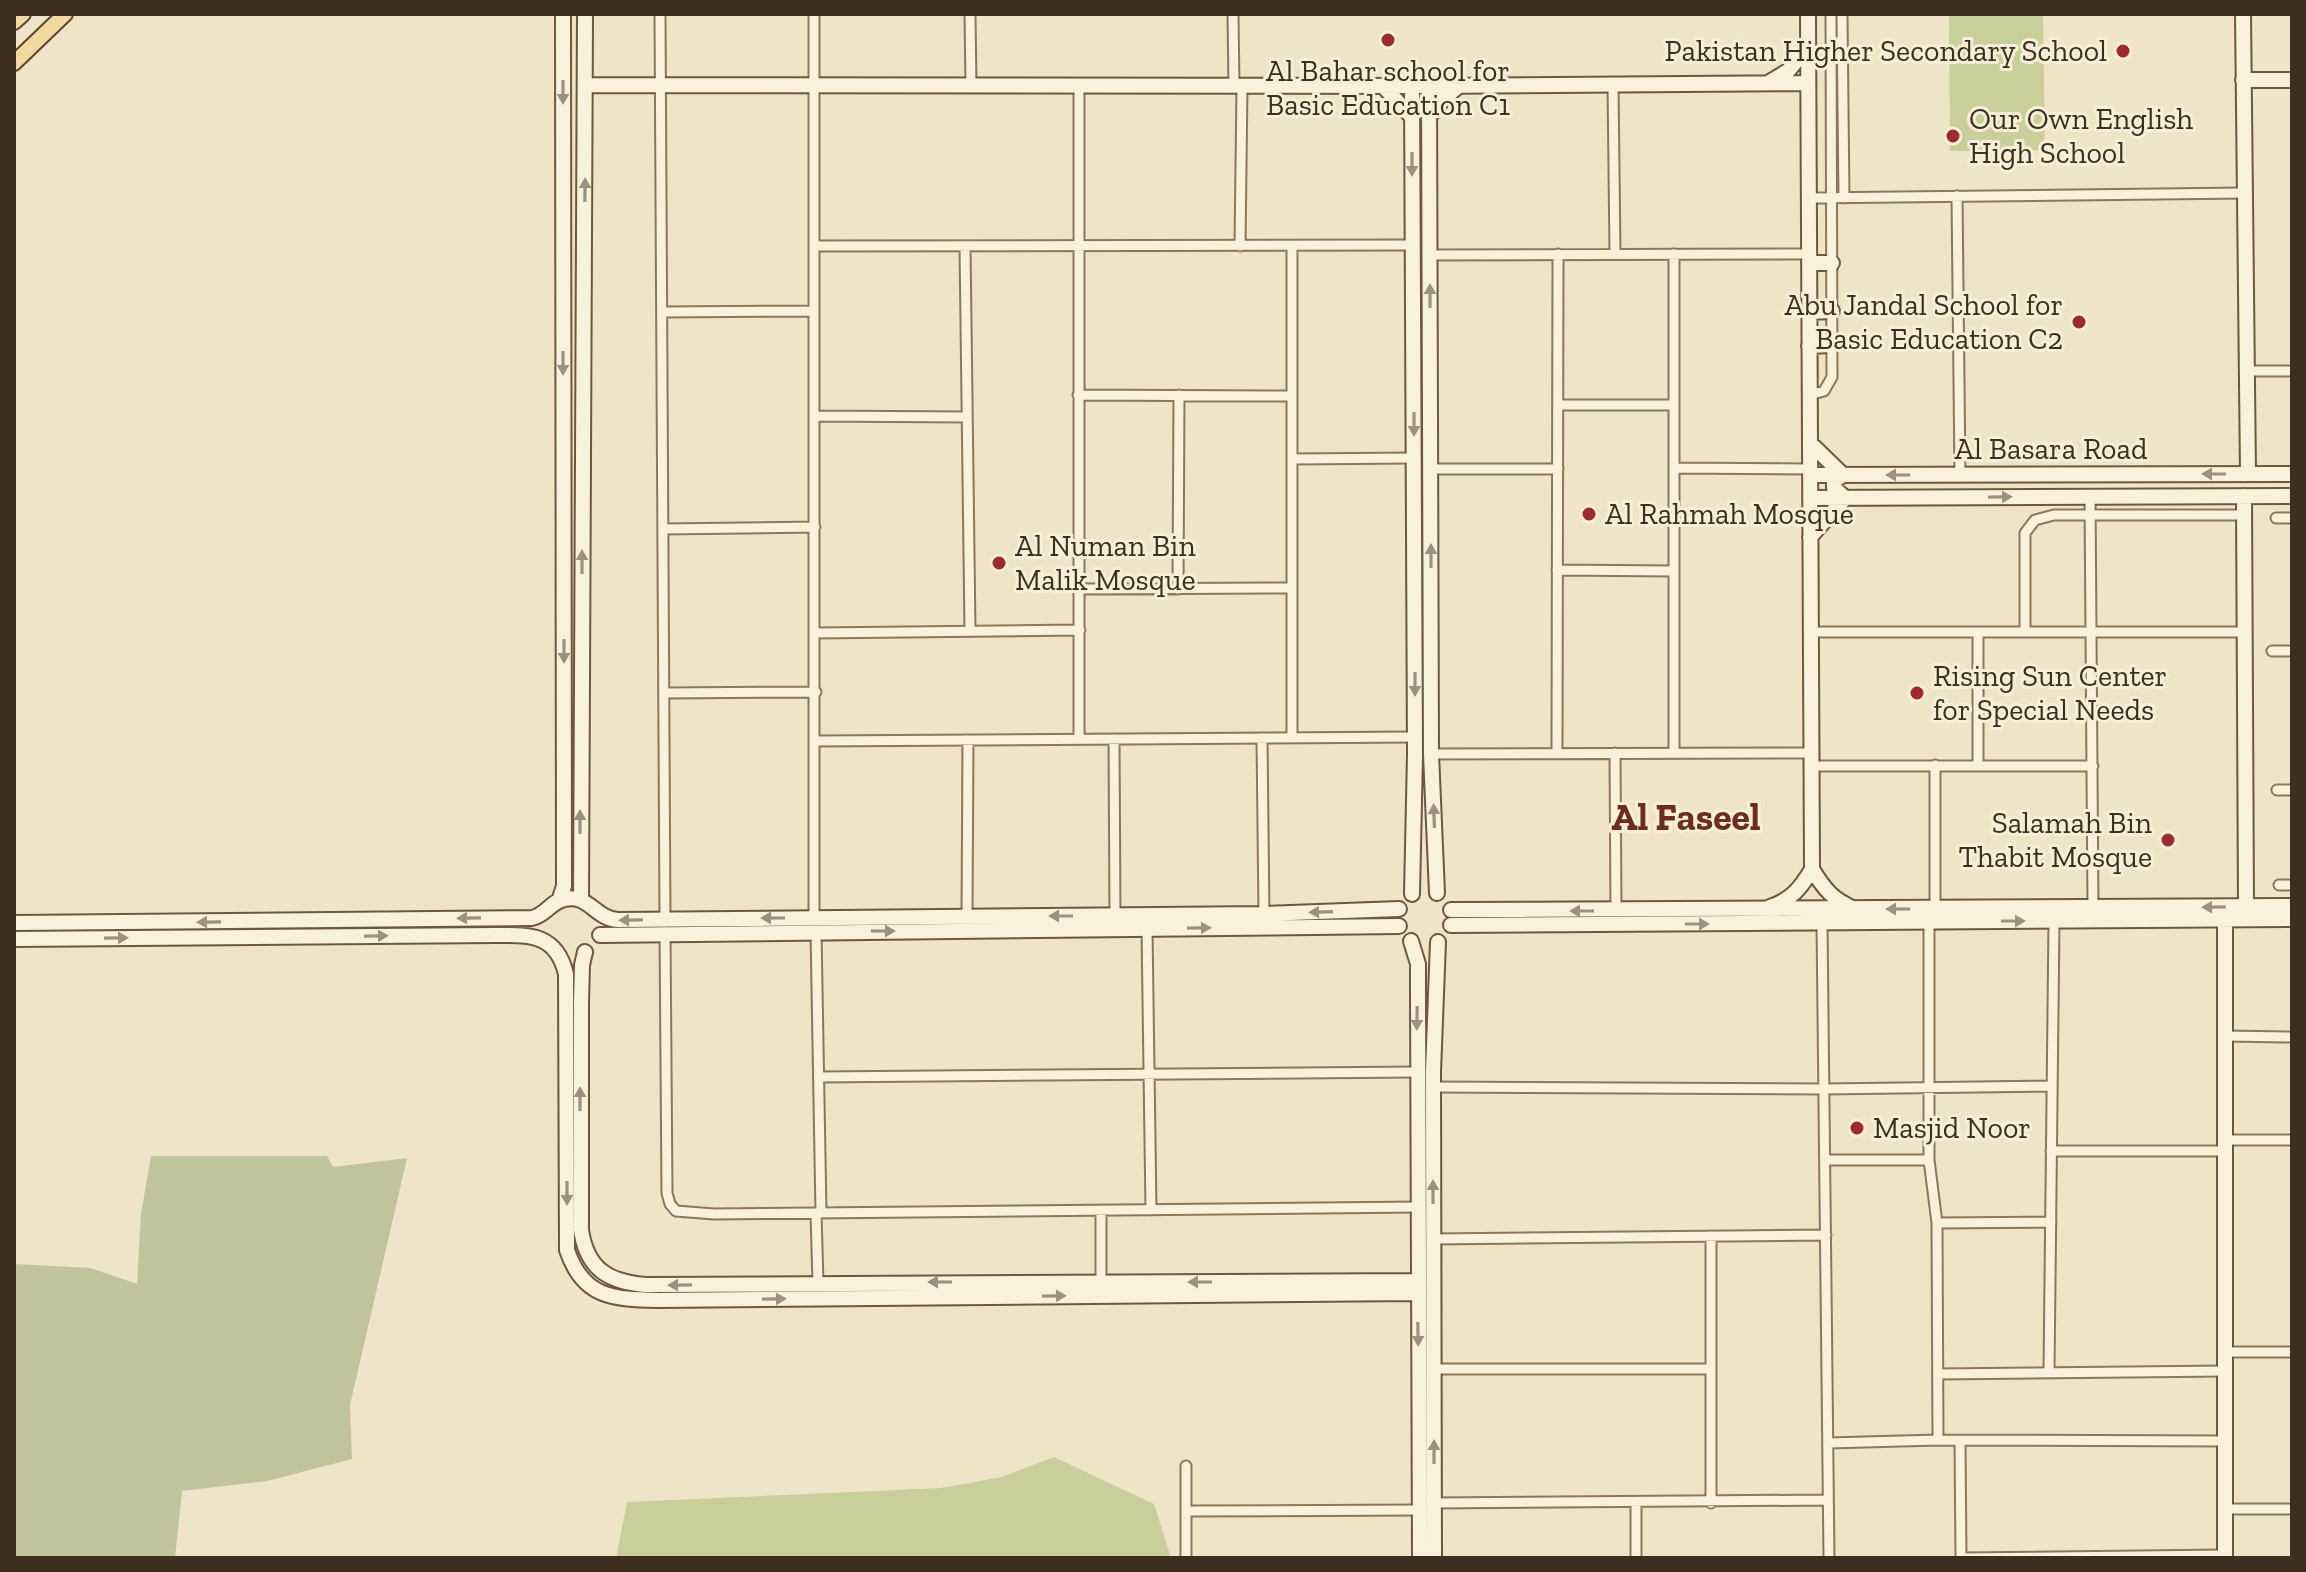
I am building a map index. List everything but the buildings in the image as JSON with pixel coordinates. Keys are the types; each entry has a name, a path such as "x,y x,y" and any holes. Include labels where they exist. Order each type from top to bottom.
{"main road":[{"path":"14,22 23,14"},
{"path":"14,63 65,14"},
{"path":"14,74 47,32"}],"street":[{"path":"14,923 532,918 559,901 564,886 563,14"},
{"path":"581,899 585,14"},
{"path":"660,14 667,1193 670,1204 676,1211 688,1213 1418,1207"},
{"path":"814,14 815,925 820,1077 818,1283"},
{"path":"970,14 971,87"},
{"path":"1233,14 1238,86 1240,246"},
{"path":"1808,14 1812,869 1824,890 1855,909"},
{"path":"1809,395 1824,391 1831,383 1831,14"},
{"path":"1842,14 1844,198"},
{"path":"2243,14 2248,474"},
{"path":"1767,83 1788,71 1808,47"},
{"path":"2243,80 2292,80"},
{"path":"1767,83 1792,90 1804,101 1808,118"},
{"path":"586,85 1079,87 1808,83"},
{"path":"1613,84 1615,254"},
{"path":"1429,118 1444,98 1460,85"},
{"path":"1383,86 1412,117"},
{"path":"1412,86 1415,737 1412,894"},
{"path":"1429,86 1431,754 1437,893"},
{"path":"1079,87 1079,739"},
{"path":"563,176 571,201 571,234 577,239 585,236"},
{"path":"1808,198 2244,193"},
{"path":"1957,196 1960,475"},
{"path":"814,246 1413,245"},
{"path":"965,246 970,630"},
{"path":"1292,246 1292,738"},
{"path":"1557,753 1558,254"},
{"path":"1429,255 1674,254 1809,258 1832,263"},
{"path":"1674,254 1674,753"},
{"path":"562,285 569,278 579,281 580,326 584,343"},
{"path":"662,312 814,311"},
{"path":"1809,312 1832,311"},
{"path":"1809,346 1832,345"},
{"path":"2248,371 2292,371"},
{"path":"1078,395 1292,396"},
{"path":"1178,589 1179,395"},
{"path":"1558,405 1674,405"},
{"path":"815,416 967,417"},
{"path":"1810,443 1843,475 1834,481 1834,488 1845,498 1810,537"},
{"path":"1292,459 1414,458"},
{"path":"1674,468 1810,472"},
{"path":"1430,469 1558,469"},
{"name":"Al Basara Road","path":"1810,472 1843,475 2292,474"},
{"path":"2090,496 2093,908"},
{"path":"2244,496 2246,906"},
{"name":"Al Basara Road","path":"1810,498 2292,496"},
{"path":"2025,632 2026,528 2035,520 2091,515 2244,515"},
{"path":"2276,518 2292,518"},
{"path":"663,529 815,527"},
{"path":"1557,570 1674,571"},
{"path":"1079,589 1292,588"},
{"path":"816,633 1080,630"},
{"path":"1811,632 2245,632"},
{"path":"1978,632 1978,765"},
{"path":"2272,651 2292,651"},
{"path":"665,693 816,692"},
{"path":"816,741 1415,737"},
{"path":"1262,738 1264,914"},
{"path":"1114,739 1115,915"},
{"path":"967,917 968,740"},
{"path":"1615,753 1616,911"},
{"path":"1431,754 1674,753 1935,765 2093,766"},
{"path":"1935,765 1929,1160 1937,1223 1938,1440"},
{"path":"2277,790 2292,790"},
{"path":"1762,910 1783,903 1800,890 1812,869"},
{"path":"2279,885 2292,885"},
{"path":"1411,941 1424,945 1438,942 1446,935 1451,925 1451,910 1446,900 1437,893 1425,891 1412,894 1399,909 1399,926 1411,941 1418,964 1418,1287 1427,1506 1434,1558"},
{"path":"559,901 581,899 598,914 615,920 665,926 1147,929 1399,926"},
{"path":"1451,925 1822,923 2093,908 2292,906"},
{"path":"815,925 967,917 1264,914 1399,909"},
{"path":"1451,910 1855,909 2054,921 2292,919"},
{"path":"546,912 542,928 566,974 567,1250 581,1279 593,1290 608,1297 658,1300 1418,1287"},
{"path":"14,939 535,936 566,956 593,947 600,935 598,914"},
{"path":"1960,1442 1961,1558 2225,1556 2225,920"},
{"path":"2049,1371 2054,921"},
{"path":"1822,923 1829,1558"},
{"path":"600,935 665,926"},
{"path":"1147,929 1151,1210"},
{"path":"1420,1558 1427,1506 1434,1369 1433,1087 1438,942"},
{"path":"585,952 582,974 583,1246 599,1270 628,1284 1101,1281 1345,1288"},
{"path":"2225,1036 2292,1037"},
{"path":"820,1077 1416,1072"},
{"path":"1433,1087 1824,1089 2052,1086"},
{"path":"2051,1151 2225,1146 2292,1140"},
{"path":"1825,1160 1929,1160"},
{"path":"1101,1210 1101,1281"},
{"path":"1937,1223 2051,1222"},
{"path":"1433,1239 1826,1235"},
{"path":"1711,1236 1711,1503"},
{"path":"2225,1352 2292,1352"},
{"path":"1434,1369 1710,1369"},
{"path":"1938,1374 2225,1371"},
{"path":"1828,1443 1938,1440 2225,1441"},
{"path":"1186,1466 1186,1558"},
{"path":"1186,1511 1828,1500"},
{"path":"1636,1503 1636,1558"},
{"path":"2225,1509 2292,1509"}],"green space":[{"path":"1949,14 2043,14 2045,150 1950,151"},
{"path":"151,1156 327,1156 333,1167 407,1158 350,1405 352,1459 267,1481 182,1491 175,1558 14,1558 14,1264 91,1268 137,1284 141,1214"},
{"path":"1054,1457 1154,1504 1171,1558 616,1558 627,1502 941,1488 1002,1477"}],"place":[{"name":"Al Bahar school for Basic Education C1","path":"1388,40"},
{"name":"Pakistan Higher Secondary School","path":"2123,51"},
{"name":"Our Own English High School","path":"1953,136"},
{"name":"Abu Jandal School for Basic Education C2","path":"2079,322"},
{"name":"Al Rahmah Mosque","path":"1589,514"},
{"name":"Al Numan Bin Malik Mosque","path":"999,563"},
{"name":"Rising Sun Center for Special Needs","path":"1917,693"},
{"name":"Salamah Bin Thabit Mosque","path":"2168,840"},
{"name":"Masjid Noor","path":"1857,1128"}],"district":[{"name":"Al Faseel","path":"1686,817"}]}
